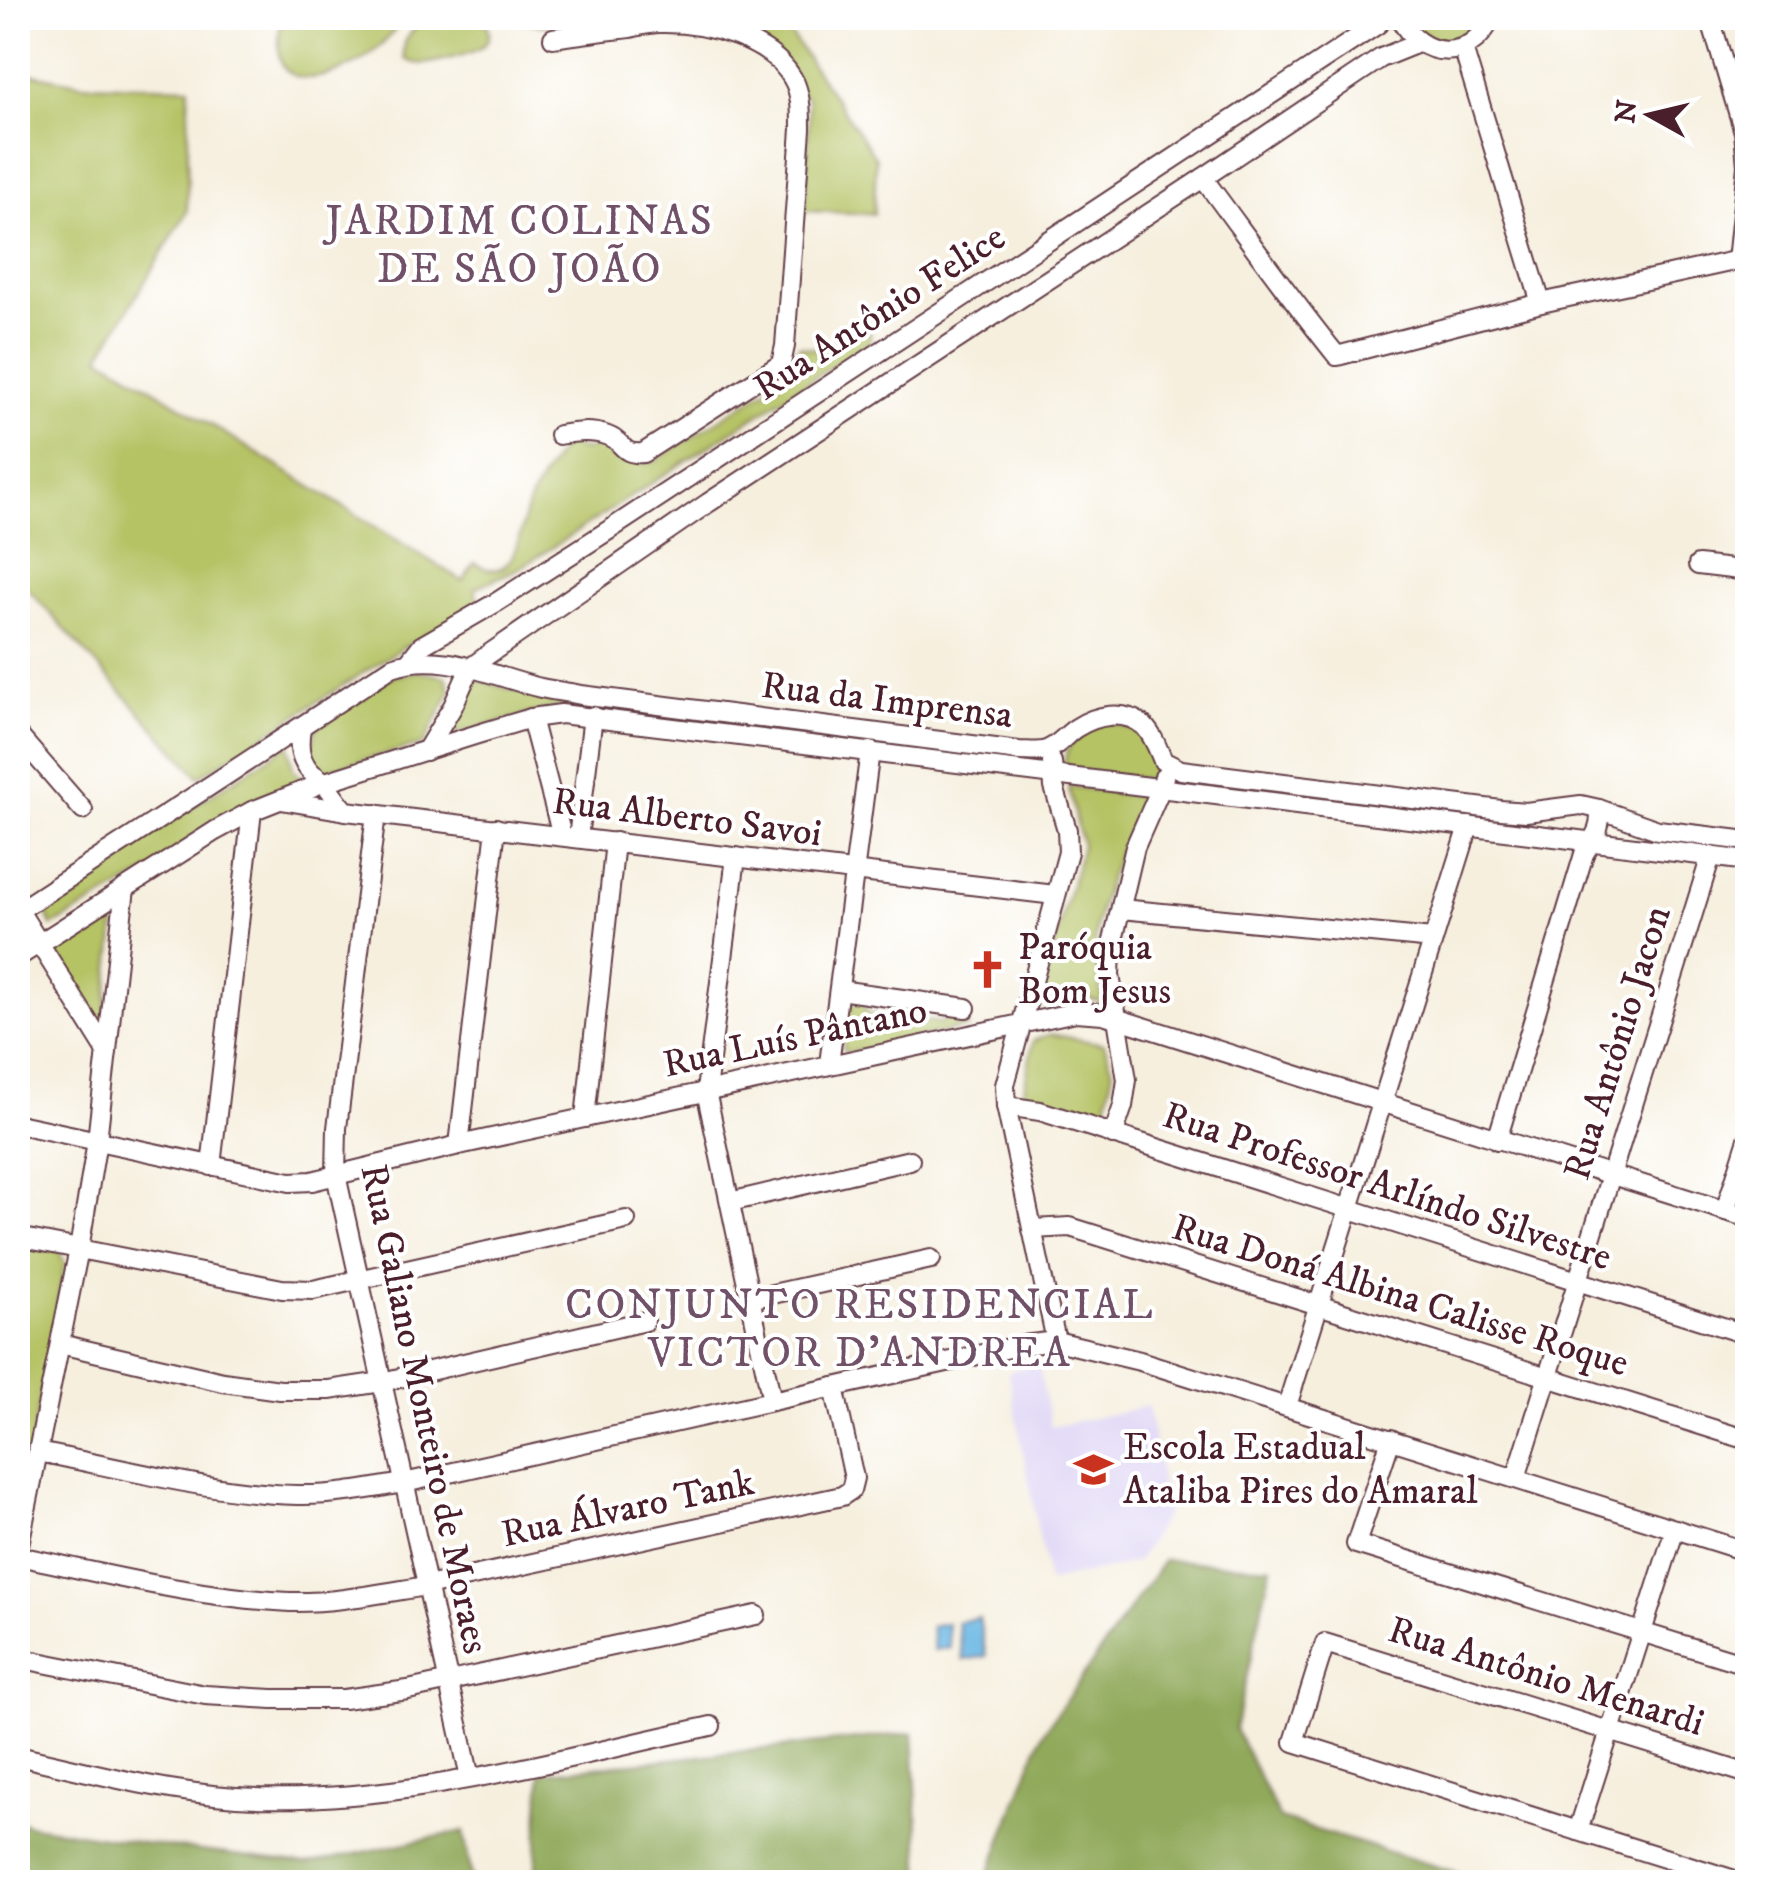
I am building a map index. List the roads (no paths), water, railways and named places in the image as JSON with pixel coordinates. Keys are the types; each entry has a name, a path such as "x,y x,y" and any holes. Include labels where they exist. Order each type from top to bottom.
{"street":[{"name":"Rua Antônio Felice","path":"410,660 422,646 626,520 1384,18"},
{"path":"1400,18 1418,42 1448,51 1476,40 1490,18"},
{"path":"1202,178 1337,356 1542,302 1742,259 1747,166 1744,132 1710,18"},
{"path":"553,38 660,23 699,27 744,39 774,54 785,68 800,101 801,128 785,346 780,364 643,453 625,451 612,437 580,431 559,435"},
{"name":"Rua Antônio Felice","path":"470,668 708,503 1381,58 1418,42"},
{"path":"1463,48 1542,302"},
{"path":"1698,565 1748,571"},
{"name":"Rua da Imprensa","path":"410,660 470,668 581,695 1019,751 1042,751 1055,746 1074,729 1110,715 1143,726 1163,761"},
{"path":"107,1052 18,910 392,667 410,660"},
{"path":"426,751 470,668"},
{"name":"Rua da Imprensa","path":"18,957 252,811 324,782 531,718 561,714 1748,860"},
{"path":"570,837 593,716"},
{"path":"531,718 570,837"},
{"path":"301,728 301,758 346,811"},
{"path":"18,735 83,810"},
{"path":"1055,746 1051,773 1068,852 1005,1085 1006,1106 1056,1341"},
{"path":"829,1064 870,752"},
{"path":"1113,1135 1127,1080 1110,975 1111,949 1135,847 1161,788 1163,761"},
{"path":"1163,761 1181,770 1501,810 1526,812 1581,806 1658,830 1748,841"},
{"name":"Rua Alberto Savoi","path":"280,800 1055,895"},
{"path":"1497,1140 1584,854 1598,832 1599,809"},
{"path":"211,1166 252,811"},
{"name":"Rua Galiano Monteiro de Moraes","path":"376,814 337,1128 336,1175 470,1778"},
{"path":"1287,1406 1469,826"},
{"path":"459,1145 496,828"},
{"path":"585,1118 615,842"},
{"name":"Rua Antônio Jacon","path":"1516,1478 1710,856"},
{"path":"736,857 706,1091 772,1401"},
{"path":"18,1553 23,1497 38,1452 79,1249 96,1140 125,888"},
{"path":"1121,909 1433,939"},
{"name":"Rua Luís Pântano","path":"839,990 966,1008"},
{"name":"Rua Luís Pântano","path":"18,1124 290,1182 312,1181 459,1145 1076,1012 1103,1014 1748,1218"},
{"name":"Rua Professor Arlíndo Silvestre","path":"1006,1106 1040,1111 1748,1335"},
{"path":"1724,1211 1748,1139"},
{"path":"730,1202 910,1160"},
{"path":"18,1237 282,1289 314,1290 626,1220"},
{"name":"Rua Doná Albina Calisse Roque","path":"1032,1230 1070,1226 1748,1440"},
{"path":"750,1299 931,1259"},
{"path":"60,1344 223,1382 280,1390 329,1390 382,1382 646,1321"},
{"path":"38,1452 233,1490 298,1496 356,1491 1023,1345 1056,1341 1287,1406 1748,1552"},
{"name":"Rua Álvaro Tank","path":"18,1553 214,1596 293,1602 427,1586 842,1496 851,1490 854,1478 834,1387"},
{"path":"1391,1439 1356,1544 1748,1665"},
{"path":"1675,1529 1578,1830 1741,1882"},
{"path":"18,1658 205,1695 272,1700 344,1699 448,1681 756,1614"},
{"name":"Rua Antônio Menardi","path":"1578,1830 1294,1742 1325,1643 1748,1774"},
{"path":"18,1756 172,1789 236,1797 330,1797 470,1778 711,1726"}],"water":[{"path":"979,1618 986,1656 963,1660 957,1622"},
{"path":"947,1623 950,1647 934,1650 931,1626"}],"place":[{"name":"Paróquia Bom Jesus","path":"988,970"},
{"name":"Escola Estadual Ataliba Pires do Amaral","path":"1093,1470"}],"district":[{"name":"JARDIM COLINAS DE SÃO JOÃO","path":"520,246"},
{"name":"CONJUNTO RESIDENCIAL VICTOR D'ANDREA","path":"860,1330"}]}
